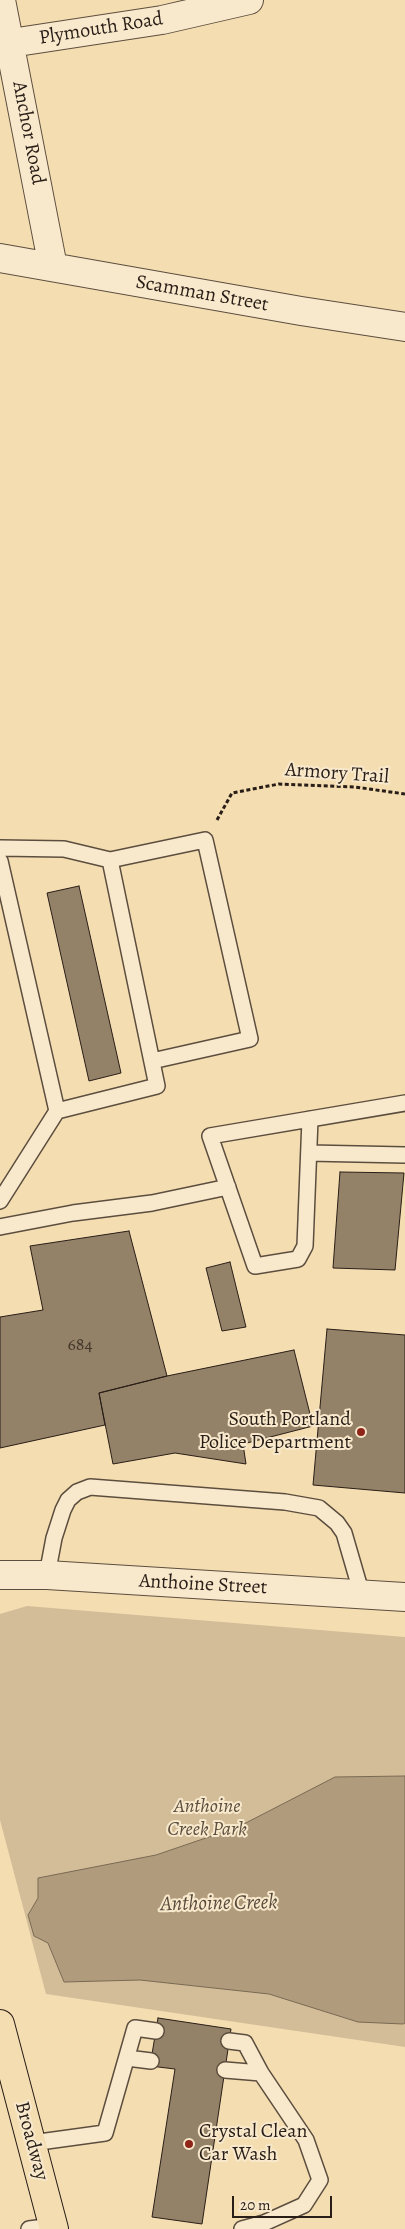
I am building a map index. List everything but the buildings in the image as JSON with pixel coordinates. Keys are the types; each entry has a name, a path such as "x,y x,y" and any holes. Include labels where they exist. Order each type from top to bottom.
{"main road":[{"name":"Broadway","path":"0,2024 32,2143 45,2228"}],"street":[{"name":"Anchor Road","path":"1,0 11,43 53,267"},
{"name":"Plymouth Road","path":"11,43 162,20 248,0"},
{"name":"Scamman Street","path":"0,258 301,312 405,327"},
{"name":"Anthoine Street","path":"0,1575 47,1575 405,1597"}],"lane":[{"path":"0,848 64,849 110,860 205,840 250,1039 152,1061"},
{"path":"0,1201 57,1111 157,1086 110,860"},
{"path":"0,861 57,1111"},
{"path":"310,1119 305,1246 298,1259 255,1266 210,1136 310,1119 405,1103"},
{"path":"309,1153 405,1155"},
{"path":"0,1227 73,1213 152,1203 228,1188"},
{"path":"47,1575 54,1538 63,1510 68,1500 77,1492 90,1487 285,1502 319,1508 337,1523 344,1533 362,1595"},
{"path":"32,2143 105,2133 136,2028 156,2031"},
{"path":"229,2041 245,2043 262,2073 306,2140 320,2180 304,2205 264,2223 242,2229"},
{"path":"128,2058 151,2061"},
{"path":"225,2070 262,2073"}],"path":[{"name":"Armory Trail","path":"205,840 232,793 279,784 355,787 405,794"}],"green space":[{"name":"Anthoine Creek Park","path":"27,1606 405,1637 405,2047 46,1994 0,1820 0,1614"}],"water":[{"name":"Anthoine Creek","path":"405,1776 405,2023 403,2024 358,2022 269,1994 140,1980 64,1982 48,1943 34,1936 28,1915 38,1898 38,1878 156,1855 238,1827 335,1777"}],"place":[{"name":"South Portland Police Department","path":"361,1432"},
{"name":"Crystal Clean Car Wash","path":"189,2144"}]}
